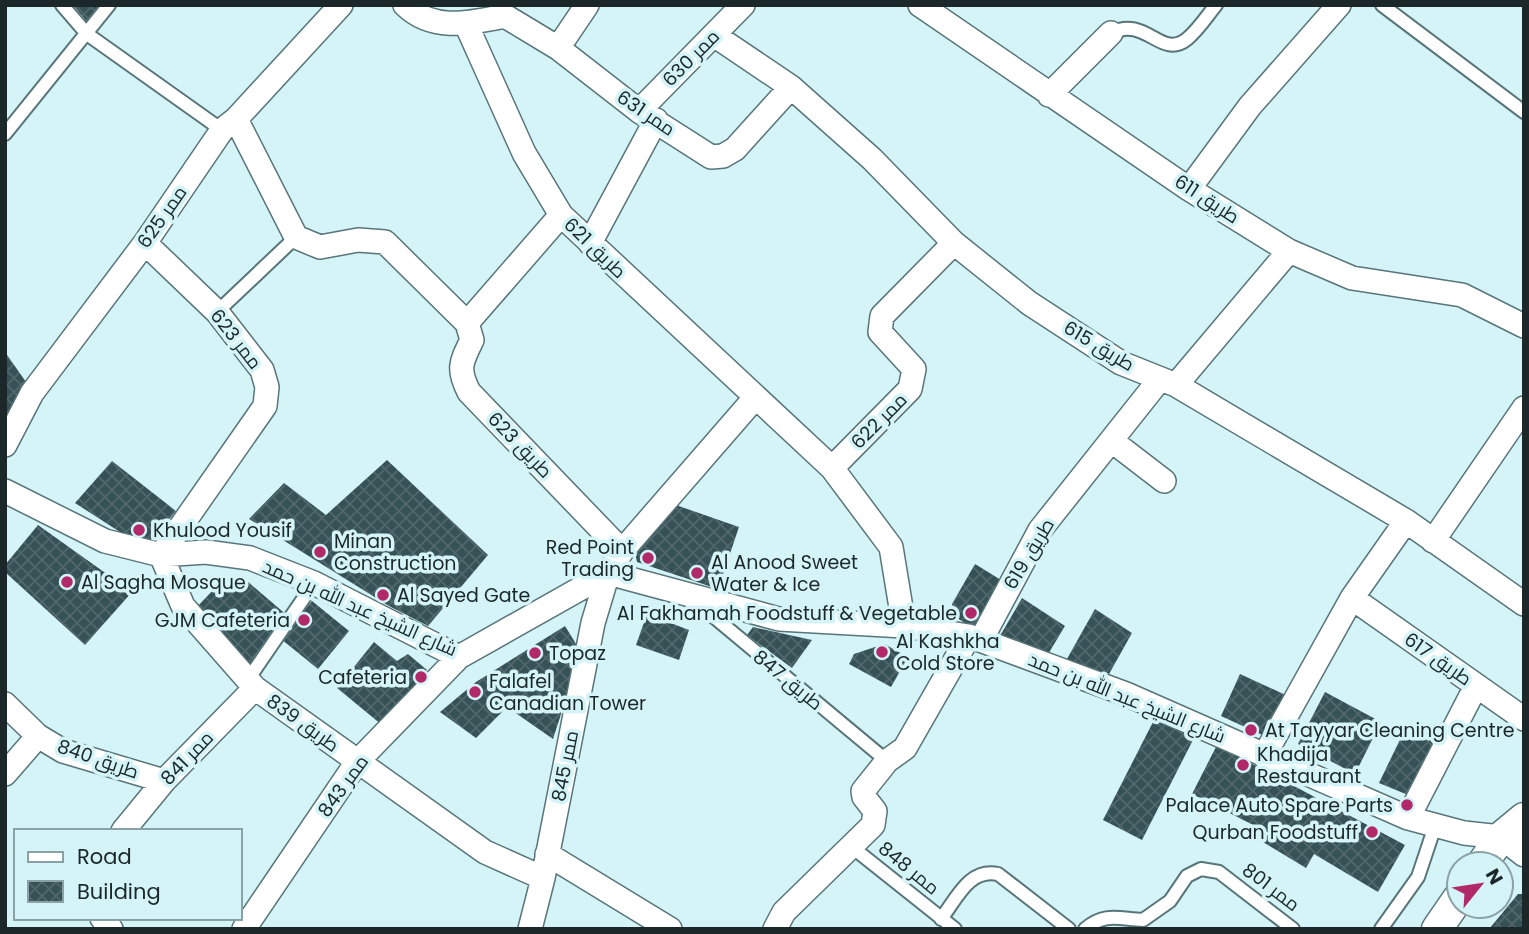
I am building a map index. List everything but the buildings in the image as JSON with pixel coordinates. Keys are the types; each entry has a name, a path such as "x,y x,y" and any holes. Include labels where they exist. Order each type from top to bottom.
{"street":[{"name":"ممر 625","path":"5,445 32,393 145,243 229,125 341,5"},
{"path":"405,5 420,19 466,24 500,11"},
{"path":"558,48 587,5"},
{"name":"ممر 630","path":"590,243 647,115 714,35 743,5"},
{"name":"طريق 611","path":"919,5 1189,189 1289,251 1352,278 1462,295 1524,326"},
{"path":"1189,189 1250,106 1339,5"},
{"name":"ممر 631","path":"500,11 558,48 647,115 711,156 723,156 735,149 791,87"},
{"name":"طريق 621","path":"466,24 524,153 561,215 832,468 891,547 904,626"},
{"path":"1049,95 1111,33"},
{"name":"طريق 615","path":"714,35 791,87 872,159 954,243 1029,303 1121,363 1168,382 1406,521 1524,604"},
{"path":"229,125 296,237 320,247 358,240 385,242 467,323 561,215"},
{"name":"ممر 623","path":"145,243 217,312 262,370 267,387 265,406 161,555"},
{"name":"ممر 622","path":"832,468 910,389 914,369 880,332 882,316 954,243"},
{"name":"طريق 619","path":"975,638 1040,530 1112,441 1289,251"},
{"name":"طريق 623","path":"467,323 472,340 463,359 460,375 469,392 622,551"},
{"path":"608,573 622,551 754,398"},
{"path":"1433,541 1524,408"},
{"path":"1112,441 1164,481"},
{"name":"شارع الشيخ عبد الله بن حمد","path":"10,500 105,541 161,555 206,552 250,558 314,583 459,657 608,573 779,619 904,626 975,638 1126,694 1408,818 1435,826 1516,836"},
{"path":"1264,756 1352,598 1406,521"},
{"name":"طريق 839","path":"161,555 183,606 251,684 485,852 543,878"},
{"name":"ممر 845","path":"530,929 543,878 593,623 608,573"},
{"name":"طريق 617","path":"1352,598 1524,719"},
{"path":"775,929 784,912 852,847 875,819 875,811 864,797 863,791 887,761 905,748 975,638"},
{"name":"ممر 843","path":"244,929 357,762 459,657"},
{"name":"ممر 841","path":"125,829 251,684"},
{"path":"1408,818 1476,686"},
{"name":"طريق 840","path":"5,704 38,736 63,751 164,781"},
{"path":"5,774 38,736"},
{"path":"1499,850 1516,836"},
{"path":"547,854 670,929"}],"lane":[{"path":"62,5 87,34 229,125"},
{"path":"5,134 109,5"},
{"path":"1111,33 1124,26 1136,28 1163,44 1176,45 1187,39 1216,5"},
{"path":"1382,5 1524,112"},
{"path":"217,312 296,237"},
{"path":"251,684 314,583"},
{"name":"طريق 847","path":"691,597 736,638 887,761"},
{"path":"1381,929 1418,877 1435,826"},
{"name":"ممر 848","path":"852,847 955,929"},
{"name":"ممر 801","path":"1085,929 1095,920 1111,915 1143,920 1149,917 1170,901 1186,876 1201,869 1219,872 1293,929"},
{"name":"ممر 848","path":"941,919 973,876 986,872 998,874 1069,929"}],"place":[{"name":"Khulood Yousif","path":"139,530"},
{"name":"Minan Construction","path":"320,552"},
{"name":"Red Point Trading","path":"648,558"},
{"name":"Al Anood Sweet Water & Ice","path":"697,573"},
{"name":"Al Sagha Mosque","path":"67,582"},
{"name":"Al Sayed Gate","path":"383,595"},
{"name":"Al Fakhamah Foodstuff & Vegetable","path":"971,613"},
{"name":"GJM Cafeteria","path":"304,620"},
{"name":"Al Kashkha Cold Store","path":"882,652"},
{"name":"Topaz","path":"535,653"},
{"name":"Cafeteria","path":"421,677"},
{"name":"Falafel Canadian Tower","path":"475,692"},
{"name":"At Tayyar Cleaning Centre","path":"1251,730"},
{"name":"Khadija Restaurant","path":"1243,765"},
{"name":"Palace Auto Spare Parts","path":"1407,805"},
{"name":"Qurban Foodstuff","path":"1372,832"}]}
